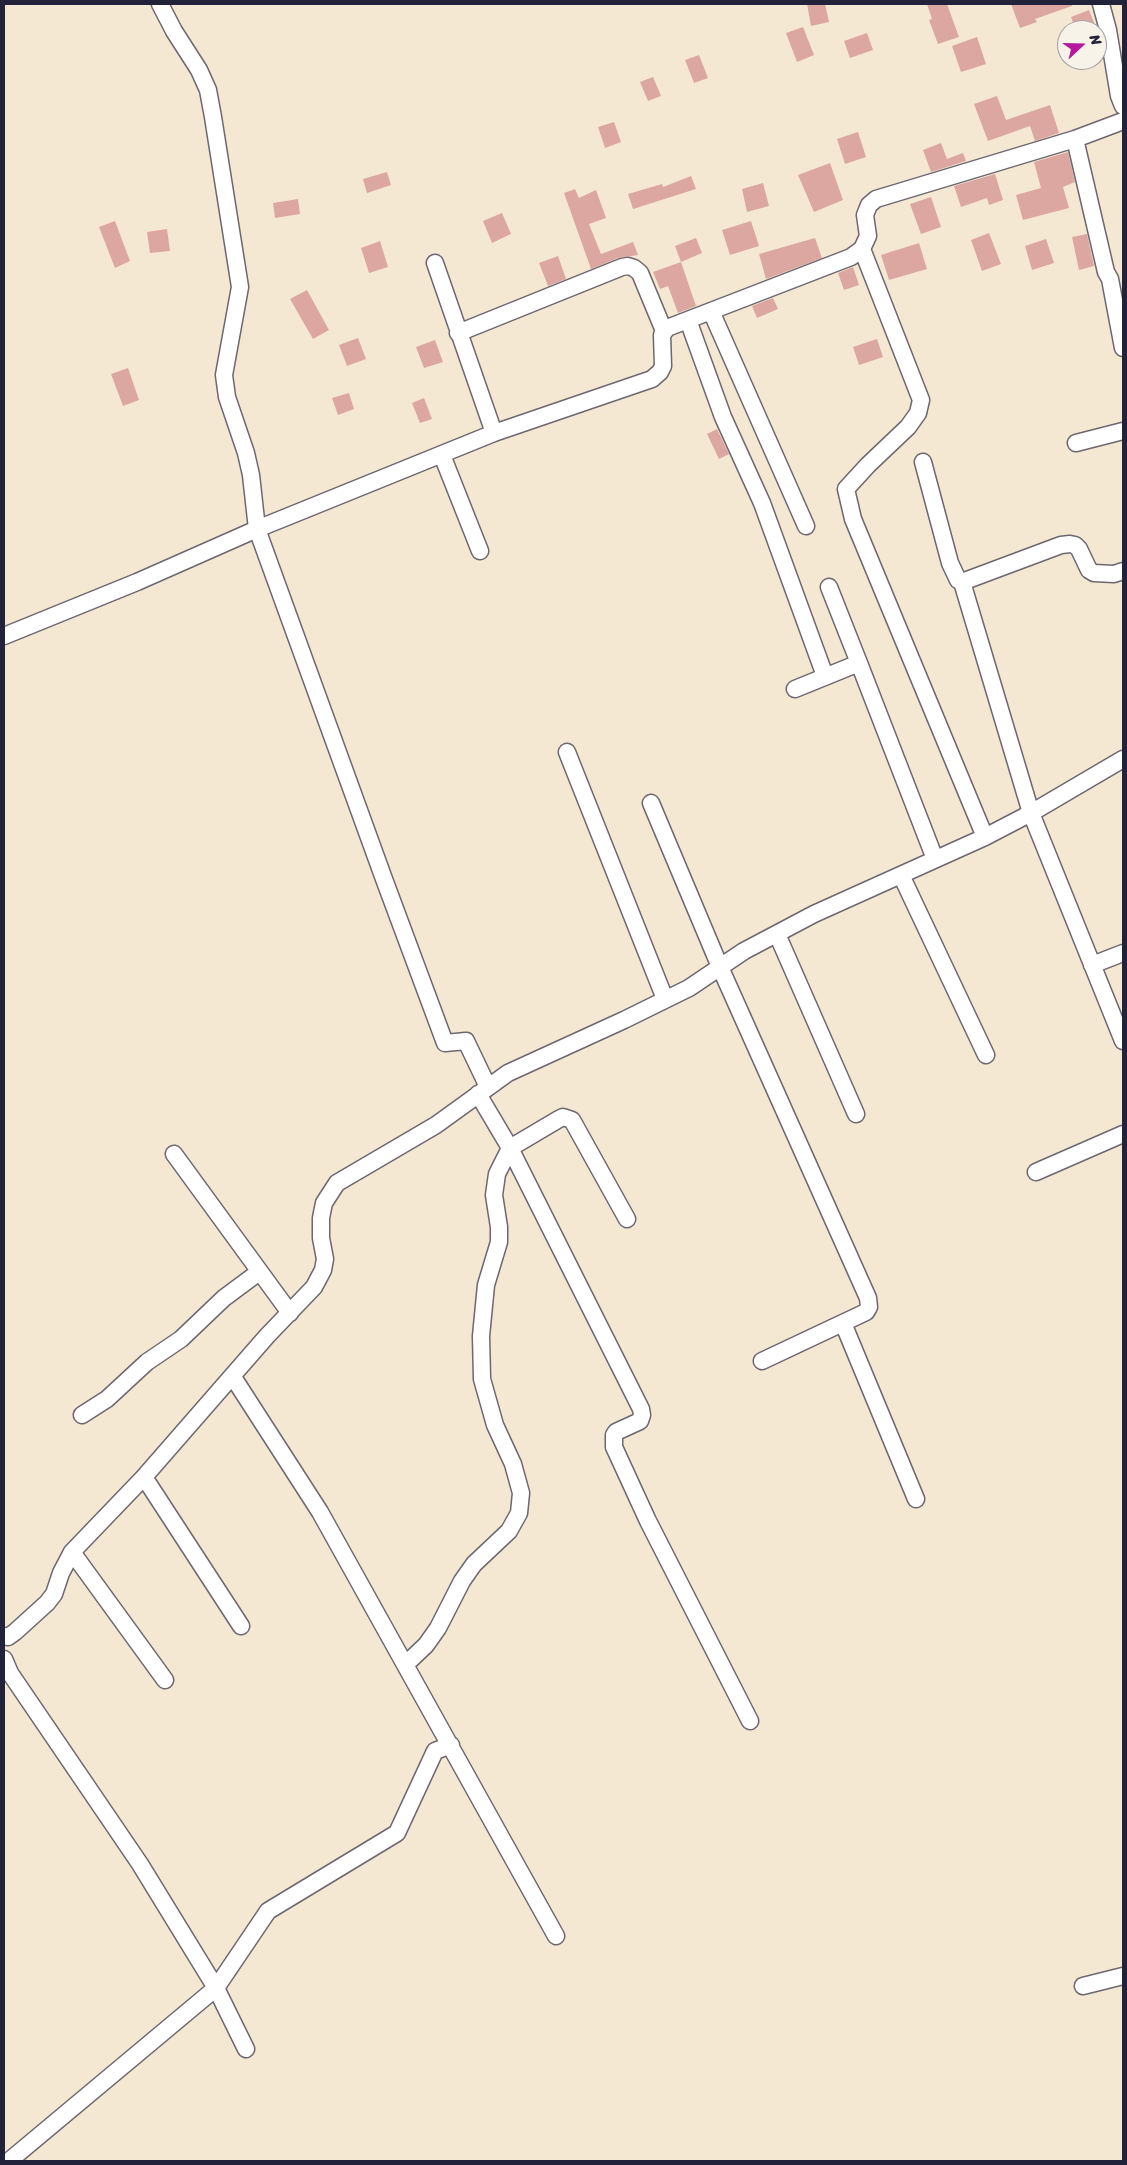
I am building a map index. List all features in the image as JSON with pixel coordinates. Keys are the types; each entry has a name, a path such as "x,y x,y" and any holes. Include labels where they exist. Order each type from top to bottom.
{"street":[{"path":"160,4 174,31 199,70 208,90 240,287 224,375 227,397 246,452 251,475 257,529 445,1043 466,1041 483,1090 510,1148 641,1409 640,1421 616,1432 614,1435 614,1447 648,1521 750,1721"},
{"path":"1100,4 1108,30 1119,96 1123,106"},
{"path":"4,636 137,582 257,529 494,433 652,379 660,372 663,366 662,336 667,328 851,257 862,249 868,236 865,215 869,205 876,199 1075,139 1123,121"},
{"path":"1075,139 1106,272 1110,279 1123,348"},
{"path":"862,249 921,400 918,413 908,427 846,489 852,519 985,837"},
{"path":"435,263 494,433"},
{"path":"458,333 622,266 634,268 640,273 664,331"},
{"path":"711,311 806,526"},
{"path":"688,320 723,417 762,503 825,676"},
{"path":"1076,443 1123,431"},
{"path":"442,455 480,551"},
{"path":"923,462 950,563 958,580 962,582 1031,813 1123,1041"},
{"path":"962,582 1061,545 1070,544 1076,545 1089,570 1094,573 1114,574 1123,571"},
{"path":"829,587 934,859"},
{"path":"795,689 859,663"},
{"path":"567,752 665,999"},
{"path":"4,1637 15,1632 47,1603 54,1594 61,1572 72,1552 144,1477 314,1287 323,1270 326,1259 321,1238 321,1218 324,1203 337,1183 371,1161 436,1125 508,1073 689,988 720,967 814,914 985,837 1031,813 1123,758"},
{"path":"651,804 720,967 868,1298 869,1307 866,1312 762,1360"},
{"path":"900,875 986,1055"},
{"path":"777,934 856,1114"},
{"path":"1092,965 1123,953"},
{"path":"406,1664 426,1645 438,1628 462,1581 474,1564 509,1531 519,1513 521,1493 513,1464 495,1424 482,1379 481,1336 486,1285 499,1242 500,1227 494,1195 497,1174 510,1148 559,1118 563,1117 572,1120 627,1219"},
{"path":"1036,1172 1123,1134"},
{"path":"174,1154 290,1313"},
{"path":"82,1415 107,1399 147,1362 182,1339 218,1303 260,1272"},
{"path":"843,1323 916,1499"},
{"path":"233,1377 320,1512 556,1936"},
{"path":"144,1477 241,1626"},
{"path":"72,1552 165,1680"},
{"path":"4,1659 10,1673 140,1864 216,1988 246,2049"},
{"path":"9,2161 216,1988 268,1911 397,1833 435,1751 451,1745"},
{"path":"1083,1986 1123,1976"}],"building":[{"path":"807,4 825,4 829,22 811,26"},
{"path":"927,4 947,4 959,37 938,44 929,20 932,19"},
{"path":"1011,4 1072,4 1072,6 1035,19 1037,22 1020,28"},
{"path":"1089,10 1093,20 1072,20 1071,17"},
{"path":"803,27 814,55 797,62 786,33"},
{"path":"867,33 873,50 850,58 844,41"},
{"path":"977,37 986,64 961,72 952,46"},
{"path":"699,55 708,78 694,83 685,60"},
{"path":"653,77 661,96 648,101 640,82"},
{"path":"997,96 1006,120 1050,105 1059,133 1035,141 1030,126 988,141 974,104"},
{"path":"614,122 621,142 605,148 598,127"},
{"path":"858,132 866,157 845,164 837,139"},
{"path":"941,143 947,159 963,153 966,161 931,172 923,150"},
{"path":"1068,152 1075,182 1063,187 1069,208 1023,220 1016,195 1041,188 1034,162"},
{"path":"830,163 843,200 814,212 798,175"},
{"path":"387,172 391,185 367,193 363,179"},
{"path":"995,174 1003,200 989,205 987,198 961,207 954,186"},
{"path":"691,176 696,189 633,209 628,194 662,184 663,187"},
{"path":"763,183 769,206 747,212 742,189"},
{"path":"575,189 579,198 596,190 606,218 589,224 601,254 633,242 638,255 618,258 591,269 564,193"},
{"path":"931,197 941,227 921,234 910,204"},
{"path":"298,199 300,214 275,218 273,203"},
{"path":"502,213 511,234 492,243 483,221"},
{"path":"115,221 130,261 115,268 99,227"},
{"path":"751,221 759,246 730,255 722,230"},
{"path":"167,229 170,251 150,253 147,232"},
{"path":"989,233 1001,264 982,271 971,240"},
{"path":"1087,234 1094,266 1079,270 1072,237"},
{"path":"696,238 702,253 681,262 675,246"},
{"path":"815,238 822,258 766,279 759,254"},
{"path":"1046,239 1054,263 1032,270 1025,246"},
{"path":"380,241 388,267 369,273 361,248"},
{"path":"919,243 927,269 889,280 881,255"},
{"path":"558,256 566,279 548,286 539,263"},
{"path":"681,262 696,306 678,313 668,286 660,289 653,272"},
{"path":"853,267 859,285 844,290 838,273"},
{"path":"307,290 329,330 313,339 290,299"},
{"path":"773,298 778,309 757,318 752,306"},
{"path":"358,338 366,359 347,366 339,345"},
{"path":"877,339 883,357 859,365 853,347"},
{"path":"435,340 443,362 424,368 416,347"},
{"path":"128,368 139,400 123,406 111,374"},
{"path":"349,393 354,409 338,415 332,398"},
{"path":"424,398 432,419 420,423 412,403"},
{"path":"717,429 729,454 719,459 707,434"}]}
